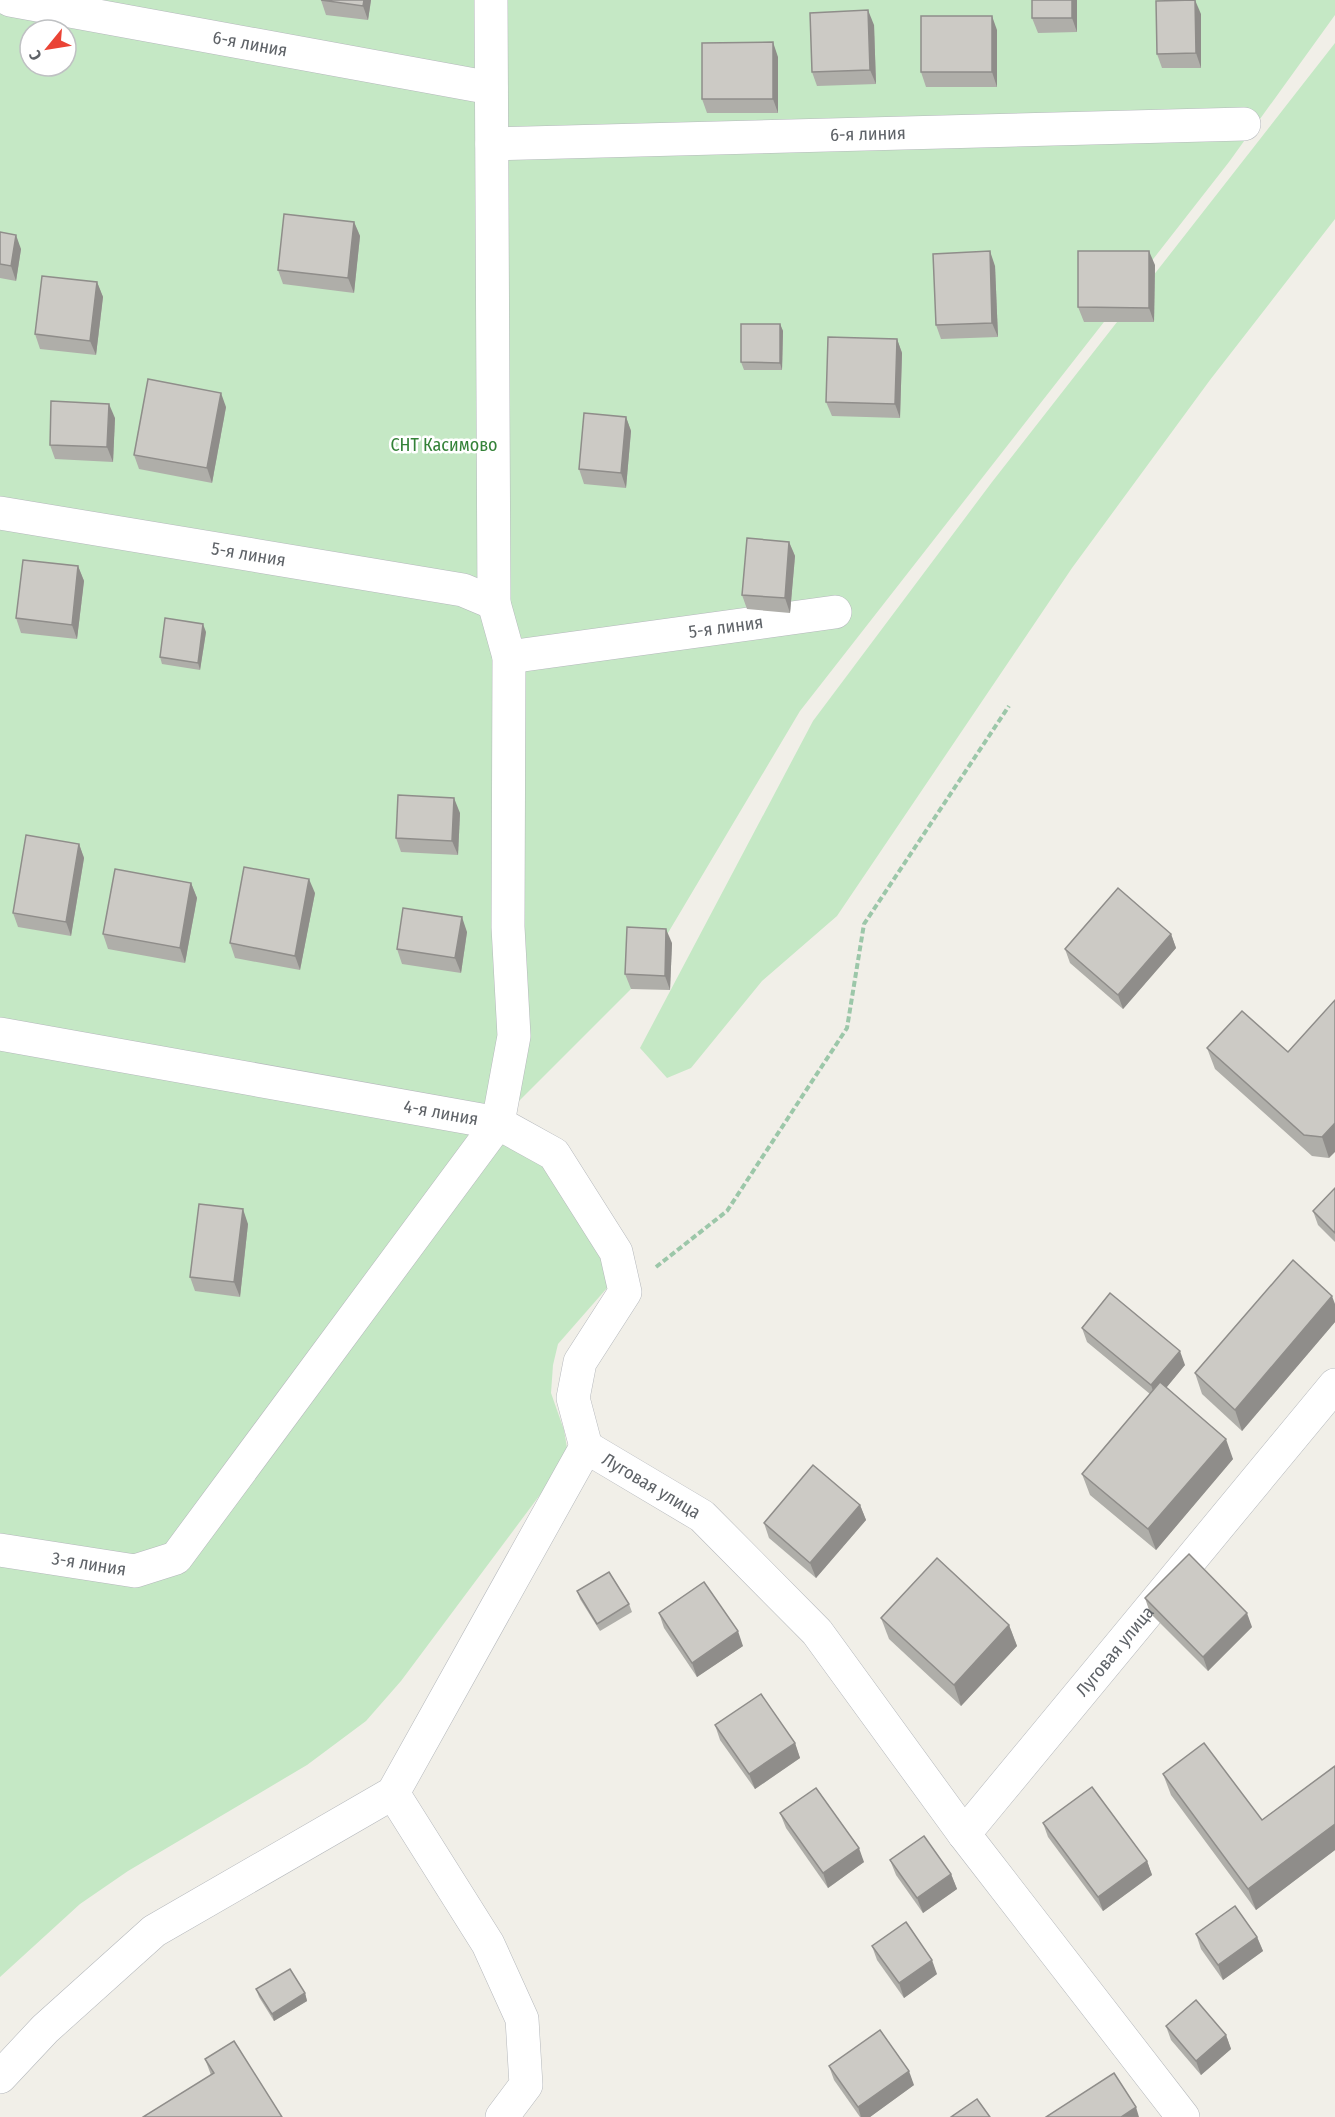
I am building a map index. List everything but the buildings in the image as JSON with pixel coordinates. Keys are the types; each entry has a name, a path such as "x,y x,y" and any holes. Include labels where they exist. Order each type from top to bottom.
{"street":[{"name":"6-я линия","path":"10,0 491,88"},
{"path":"491,0 494,603 509,657 508,927 514,1036 498,1123"},
{"name":"6-я линия","path":"492,144 1244,124"},
{"name":"5-я линия","path":"0,513 463,590 494,603"},
{"name":"5-я линия","path":"509,657 836,612"},
{"name":"4-я линия","path":"0,1034 498,1123 554,1154 616,1252 625,1292"},
{"name":"3-я линия","path":"0,1550 135,1571 176,1558 498,1123"},
{"path":"0,2077 45,2029 154,1931 393,1794 586,1447 573,1398 580,1362 625,1292"},
{"name":"Луговая улица","path":"964,1834 1335,1385"},
{"name":"Луговая улица","path":"586,1447 702,1516 817,1632 964,1834 1183,2117"},
{"path":"393,1794 488,1944 522,2019 526,2085 502,2117"}],"path":[{"path":"625,1292 727,1211 847,1028 864,924 1009,705"}],"green space":[{"name":"СНТ Касимово","path":"0,0 1335,0 1335,15 1229,162 800,711 640,980 515,1105 508,1137 546,1165 604,1254 608,1271 607,1288 558,1344 553,1365 551,1393 564,1430 567,1448 563,1464 401,1681 366,1721 307,1765 128,1871 80,1904 0,1977"},
{"path":"1335,43 1335,219 1210,380 1072,568 837,916 762,981 691,1068 667,1078 640,1048 813,721 992,482"}]}
